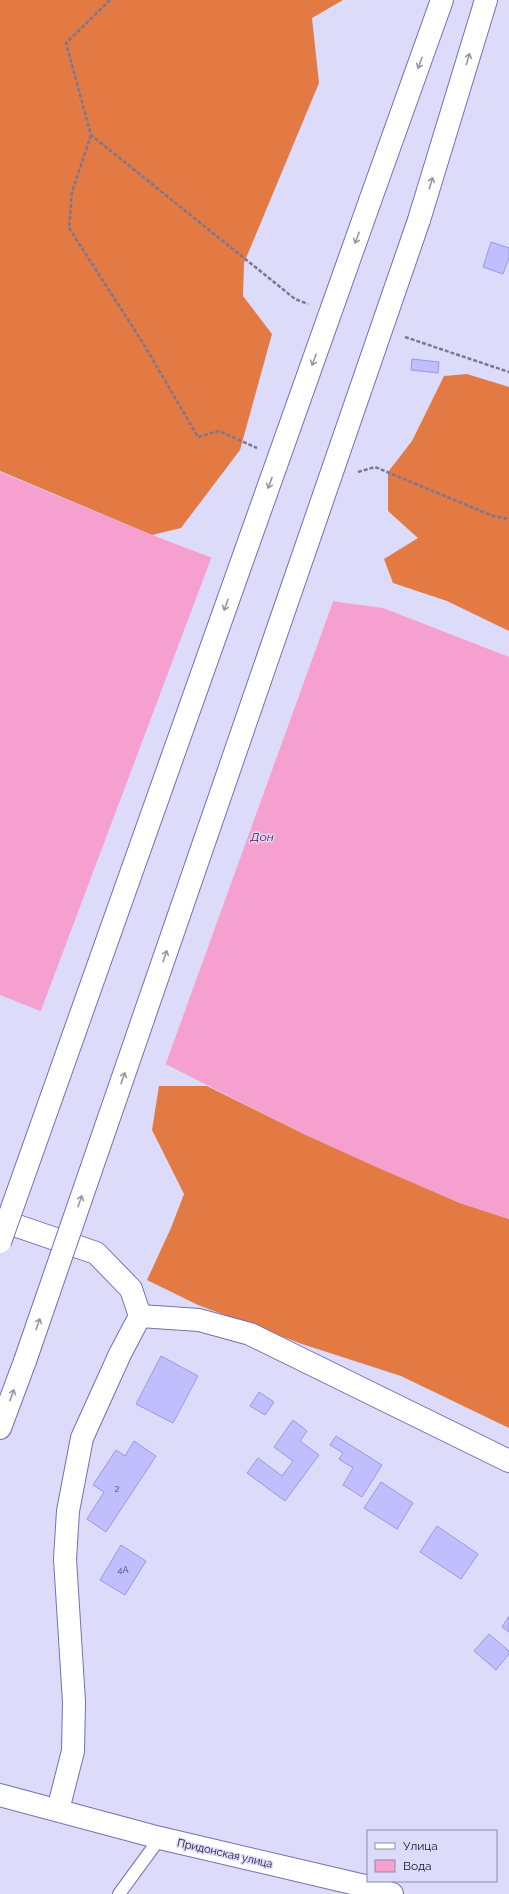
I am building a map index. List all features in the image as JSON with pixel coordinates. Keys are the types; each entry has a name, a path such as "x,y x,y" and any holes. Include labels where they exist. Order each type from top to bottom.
{"main road":[{"path":"0,1242 442,0"},
{"path":"0,1428 25,1361 419,220 486,0"},
{"path":"0,1220 96,1253 131,1290 140,1316 120,1354 82,1438 68,1511 65,1559 74,1702 74,1751 58,1810"},
{"path":"140,1316 199,1320 250,1334 509,1462"},
{"name":"Придонская улица","path":"0,1795 160,1838 369,1887 392,1894"}],"lane":[{"path":"119,1894 160,1838"}],"path":[{"path":"110,0 66,43 92,135 72,192 68,228 143,343 198,437 219,431 261,450"},
{"path":"92,135 295,299 310,304"},
{"path":"400,335 509,372"},
{"path":"354,472 376,467 494,516 509,519"}],"shaded area":[{"path":"0,0 343,0 312,18 319,83 244,263 243,296 272,334 240,450 181,528 152,535 0,471"},
{"path":"467,374 509,387 509,631 447,601 393,583 384,559 418,538 388,511 388,472 412,441 444,376"},
{"path":"159,1086 207,1086 306,1135 460,1203 509,1219 509,1428 401,1376 302,1344 198,1305 147,1280 171,1228 184,1194 152,1130"}],"water":[{"name":"Дон","path":"0,472 152,535 310,595 338,602 383,608 509,657 509,1219 460,1203 376,1167 306,1135 136,1049 0,995"}],"pier":[{"path":"212,556 310,593 334,599 165,1066 135,1050 40,1013"}],"building":[{"path":"491,242 509,248 509,258 503,274 483,267"},
{"path":"412,359 439,362 438,373 411,370"},
{"path":"161,1356 198,1376 173,1423 136,1404"},
{"path":"259,1392 274,1402 265,1415 250,1406"},
{"path":"293,1420 307,1431 300,1441 319,1455 285,1501 247,1473 258,1458 282,1476 293,1461 274,1447"},
{"path":"336,1436 382,1465 362,1497 343,1485 353,1468 339,1459 343,1453 330,1445"},
{"path":"134,1441 156,1456 106,1532 87,1519 104,1492 93,1485 116,1450 125,1456"},
{"path":"381,1482 413,1503 397,1529 364,1508"},
{"path":"437,1526 478,1554 461,1579 420,1552"},
{"path":"121,1545 146,1561 125,1595 100,1580"},
{"path":"509,1616 509,1632 502,1627"},
{"path":"489,1634 509,1651 509,1654 496,1670 474,1651"}]}
